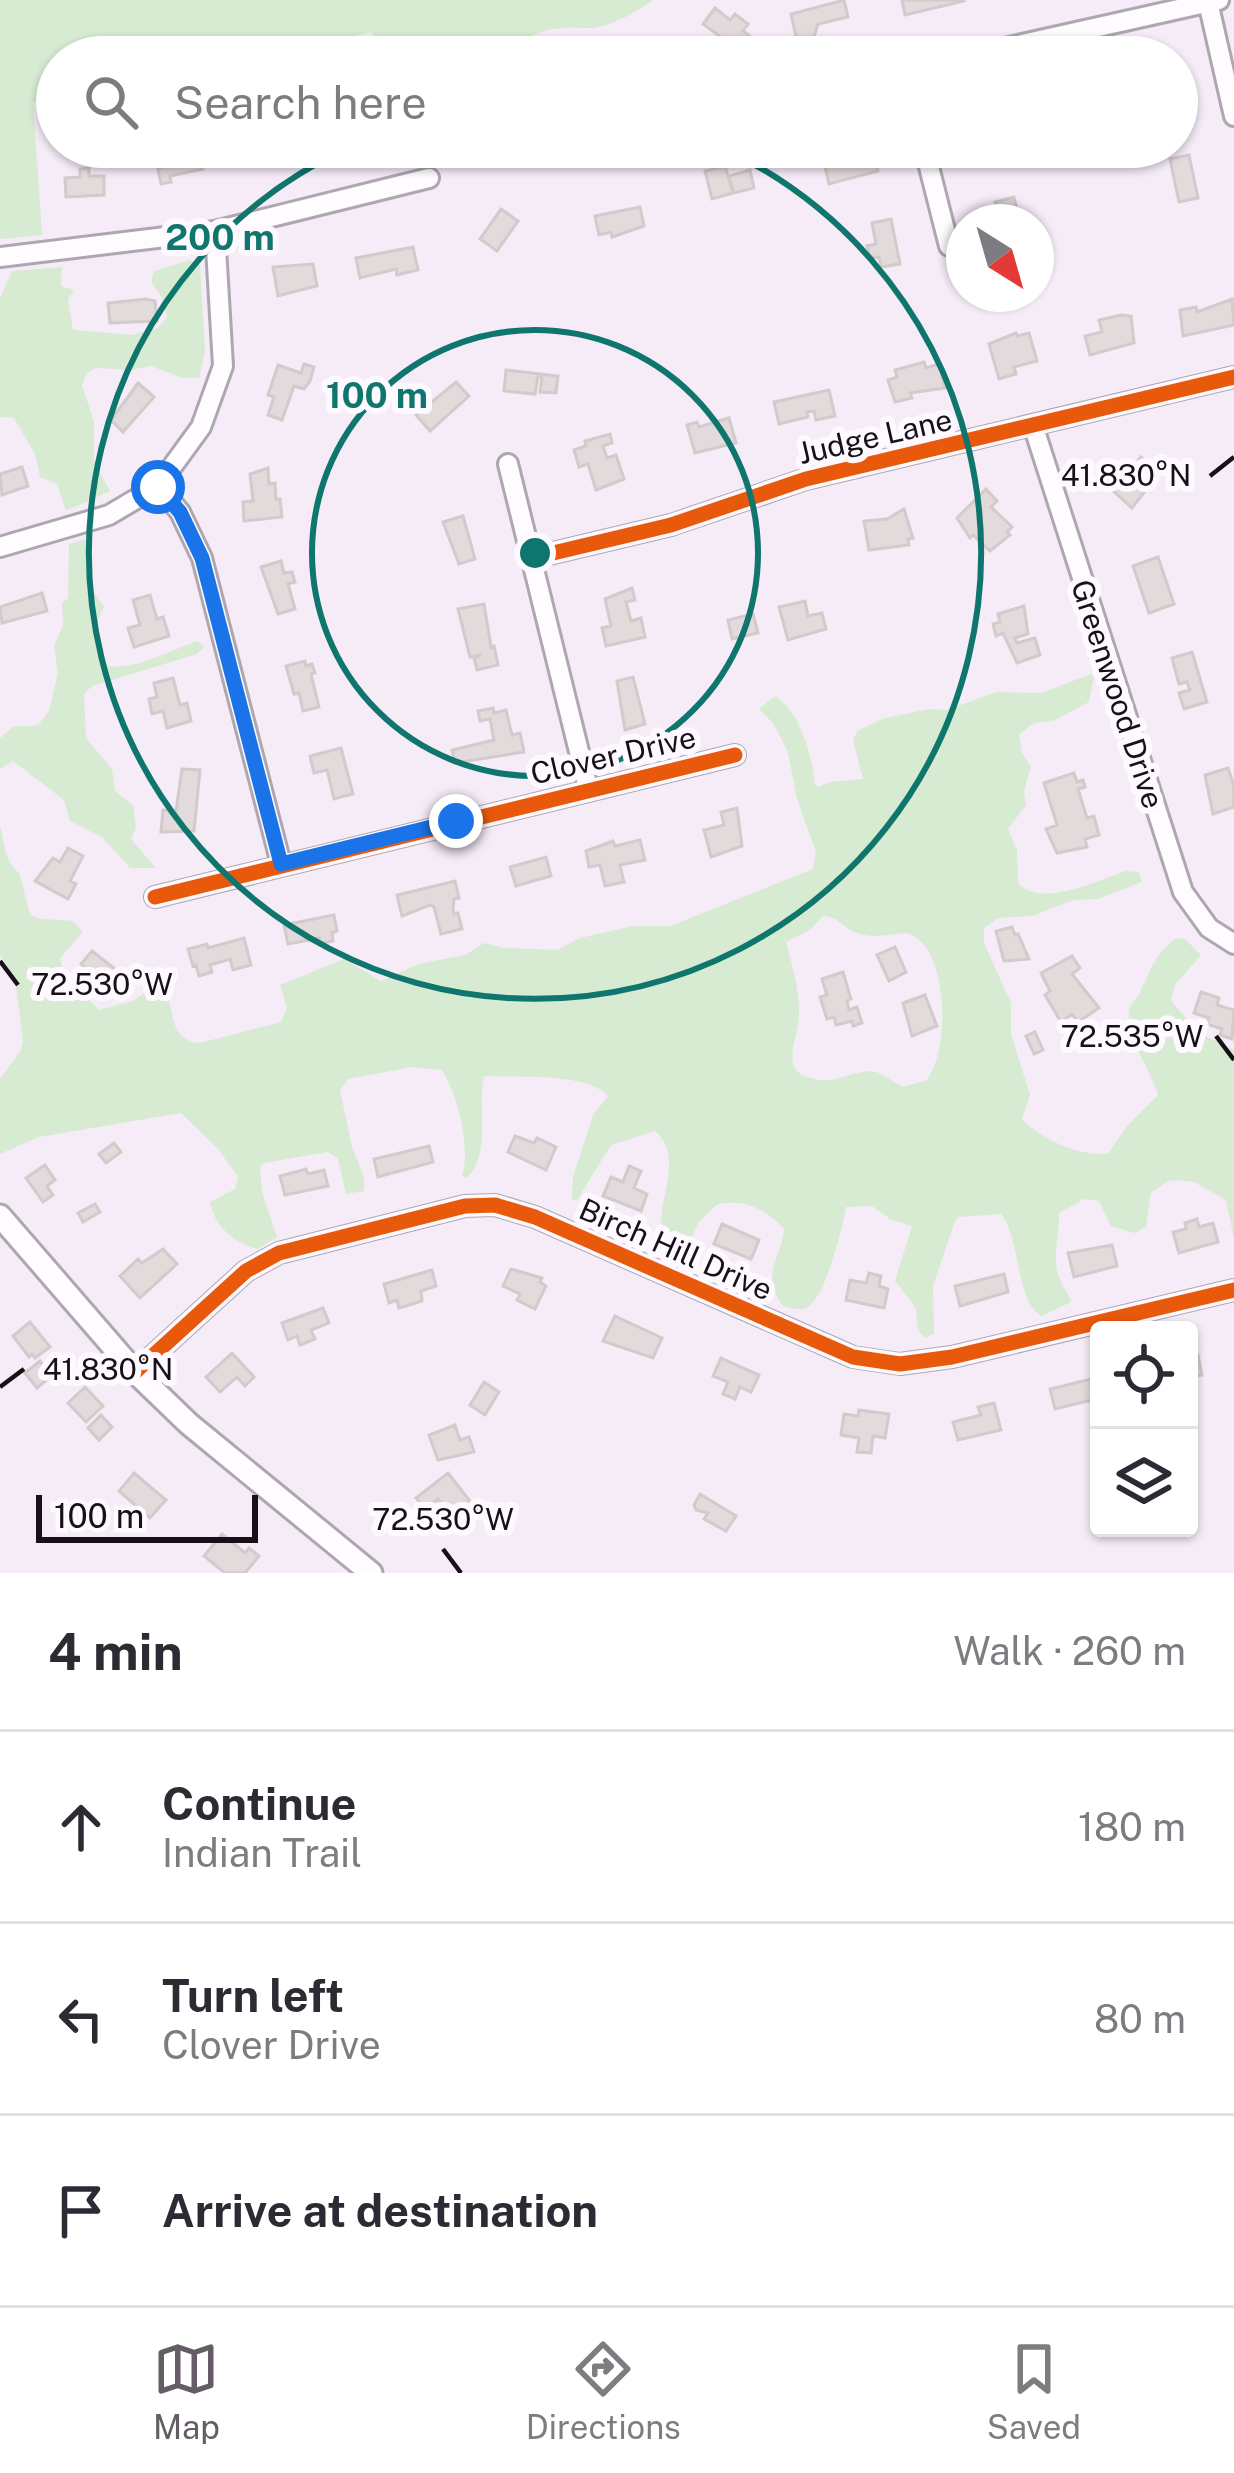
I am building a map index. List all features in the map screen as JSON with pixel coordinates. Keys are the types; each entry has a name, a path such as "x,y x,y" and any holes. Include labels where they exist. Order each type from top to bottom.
{"street":[{"path":"1058,36 1214,1 1234,116"},
{"path":"929,168 946,234"},
{"path":"0,257 215,231 429,178"},
{"path":"0,547 109,515 158,487 201,428 223,366 215,231"},
{"name":"Judge Lane","path":"532,558 671,525 806,478 1234,377"},
{"name":"Greenwood Drive","path":"1033,425 1183,892 1209,928 1234,944"},
{"path":"508,464 588,788"},
{"path":"158,487 180,512 202,558 281,864"},
{"name":"Clover Drive","path":"155,897 735,755"},
{"name":"Birch Hill Drive","path":"135,1372 246,1271 278,1252 465,1206 495,1204 535,1216 854,1357 901,1364 952,1358 1234,1290"},
{"path":"0,1216 135,1372 189,1424 371,1573"}],"green space":[{"path":"0,0 653,0 607,25 558,28 533,36 374,36 371,32 354,36 36,36 33,102 42,235 0,239"},
{"path":"190,260 200,265 205,352 199,378 183,378 151,366 96,368 87,373 82,385 94,422 94,461 110,491 66,511 57,484 40,477 35,454 14,418 0,417 0,298 12,271 62,267 61,286 74,290 68,300 73,330 132,335 158,328 167,317 151,281 154,271"},
{"path":"92,537 91,587 104,607 97,637 108,666 142,662 198,641 204,647 197,654 92,686 84,694 86,738 112,769 115,791 133,805 136,828 131,839 156,868 130,868 103,838 70,821 64,800 13,761 0,769 0,738 13,727 38,725 49,711 58,673 54,646 63,625 62,603 68,598 69,544"},
{"path":"1091,674 1094,678 1089,702 1055,720 1034,723 1019,734 1022,753 1031,766 1024,791 1026,805 1008,829 1017,850 1018,883 1028,890 1055,893 1126,871 1139,872 1142,882 1032,916 998,918 984,928 984,943 1011,1003 1011,1034 1030,1095 1022,1119 1062,1145 1108,1154 1127,1126 1158,1095 1130,1028 1130,1007 1164,949 1177,938 1185,939 1201,955 1175,985 1171,1001 1198,1032 1234,1050 1234,1238 1226,1200 1194,1182 1168,1181 1151,1193 1146,1227 1135,1233 1111,1226 1099,1201 1084,1199 1059,1213 1056,1266 1071,1302 1042,1316 1027,1299 1001,1214 959,1217 933,1286 934,1334 925,1338 918,1330 916,1308 895,1281 912,1226 872,1206 846,1207 825,1280 812,1304 802,1309 783,1306 776,1294 772,1276 784,1229 762,1211 745,1204 716,1205 698,1223 688,1248 667,1233 661,1222 669,1162 655,1131 611,1145 577,1200 572,1200 573,1177 593,1115 608,1096 584,1083 484,1076 479,1157 466,1178 462,1176 461,1122 442,1070 412,1067 348,1079 340,1090 364,1191 346,1194 338,1159 328,1152 264,1163 260,1167 262,1192 277,1237 258,1249 234,1238 216,1219 210,1202 235,1189 238,1177 218,1149 181,1113 39,1137 0,1154 0,1079 21,1050 23,1039 15,980 0,954 0,825 7,855 19,873 34,917 73,921 83,932 60,958 64,975 99,1010 133,1001 150,988 163,988 177,1030 189,1041 200,1043 281,1022 287,1008 280,985 344,959 381,981 419,964 465,955 484,943 557,950 580,938 633,926 670,926 813,869 816,852 797,799 788,752 773,723 759,709 775,696 798,723 819,787 863,779 853,740 857,731 882,719 947,710 996,692 1041,693","holes":["828,917 864,935 907,933 932,958 942,1024 935,1065 927,1080 903,1087 872,1071 823,1080 798,1072 792,1057 799,1007 786,942"]}],"building":[{"path":"844,0 848,17 818,24 814,36 796,36 791,14"},
{"path":"902,0 963,0 964,1 905,15"},
{"path":"715,8 730,20 735,14 748,24 743,31 750,36 719,36 703,24"},
{"path":"89,168 89,176 104,176 104,195 66,197 65,178 80,177 80,169"},
{"path":"726,168 733,193 712,199 705,171"},
{"path":"825,168 877,168 878,171 829,184"},
{"path":"1172,168 1192,168 1198,198 1179,202"},
{"path":"158,169 203,169 170,176 171,182 161,184"},
{"path":"750,170 754,188 734,193 729,176"},
{"path":"1014,197 1016,204 996,204"},
{"path":"640,207 644,226 612,237 611,232 599,235 595,216"},
{"path":"501,209 518,221 497,251 480,239"},
{"path":"891,219 900,264 881,267 879,257 870,258 867,246 876,244 872,223"},
{"path":"413,247 418,270 397,275 396,269 360,278 356,258"},
{"path":"313,264 317,286 278,296 273,267"},
{"path":"1232,299 1234,325 1183,336 1180,310 1196,307 1197,312"},
{"path":"155,301 157,321 110,323 108,303"},
{"path":"1131,316 1134,343 1090,355 1085,336 1102,332 1099,320"},
{"path":"1029,333 1037,361 1014,367 1016,374 999,379 989,344"},
{"path":"924,362 926,368 939,364 945,388 910,393 912,398 895,402 888,380 897,377 895,370"},
{"path":"304,364 314,367 310,381 304,389 294,386 282,420 268,415 274,397 268,395 278,365 301,373"},
{"path":"506,370 558,376 556,393 540,392 542,376 538,376 535,394 504,391"},
{"path":"456,382 469,396 430,431 416,415"},
{"path":"138,383 154,397 123,432 111,420"},
{"path":"829,390 835,416 816,420 814,411 807,412 808,417 779,424 774,402"},
{"path":"729,418 736,443 695,453 687,425 697,422 699,427"},
{"path":"610,434 612,443 603,446 607,458 616,455 624,479 596,490 588,464 579,467 574,450 586,446 585,441"},
{"path":"1141,457 1159,473 1132,508 1110,488 1120,477 1124,480"},
{"path":"22,467 28,486 2,495 0,474"},
{"path":"268,468 282,517 244,521 243,502 253,501 250,474"},
{"path":"986,489 997,501 991,507 1012,527 1007,532 1010,535 990,551 973,535 970,538 957,518"},
{"path":"904,509 913,538 908,539 909,545 869,550 864,521 887,519"},
{"path":"463,516 475,559 459,564 443,522"},
{"path":"1158,557 1174,604 1149,613 1133,566"},
{"path":"281,561 284,573 292,572 295,582 288,584 295,609 278,614 261,567"},
{"path":"632,588 635,600 626,602 631,621 641,618 645,637 606,646 602,628 611,626 605,599"},
{"path":"42,593 47,611 2,623 0,607"},
{"path":"150,595 157,619 163,617 169,636 134,647 128,628 140,625 133,600"},
{"path":"805,601 808,616 822,613 826,629 788,640 779,607"},
{"path":"484,604 498,665 477,670 474,658 481,655 470,657 458,609"},
{"path":"1024,606 1028,634 1015,638 1017,643 1035,638 1040,655 1017,663 1003,633 996,636 993,624 1000,622 998,614"},
{"path":"753,614 758,633 732,639 728,620"},
{"path":"1192,652 1207,702 1184,709 1179,693 1190,690 1187,682 1179,684 1172,658"},
{"path":"305,661 315,673 311,674 319,707 303,711 286,666"},
{"path":"633,677 645,724 625,730 617,681"},
{"path":"173,678 180,705 187,703 191,721 167,728 163,711 152,714 149,699 157,697 154,683"},
{"path":"493,708 494,713 506,710 512,735 520,733 524,752 455,763 452,750 494,740 490,719 480,721 478,711"},
{"path":"341,748 353,794 334,799 327,770 314,773 310,756"},
{"path":"1228,768 1234,807 1213,814 1205,775"},
{"path":"182,769 200,770 194,831 161,832 163,810 176,811"},
{"path":"1074,773 1077,782 1083,780 1085,787 1078,789 1087,818 1094,816 1099,835 1085,839 1087,847 1057,853 1046,829 1057,825 1044,783"},
{"path":"737,808 742,846 711,857 704,830 724,825 721,812"},
{"path":"640,840 645,860 620,865 624,882 605,886 600,865 589,867 586,851 613,841 615,846"},
{"path":"68,848 83,856 70,881 76,884 68,899 35,881 53,858 60,862"},
{"path":"546,857 551,876 516,886 510,867"},
{"path":"455,881 459,898 454,899 453,909 462,929 441,934 430,905 402,916 397,895"},
{"path":"334,915 337,931 332,933 333,941 321,943 319,938 288,944 284,925"},
{"path":"1012,927 1029,959 1004,961 996,931"},
{"path":"244,938 251,965 233,970 230,959 210,965 212,972 199,976 188,949"},
{"path":"895,947 906,972 889,981 877,955"},
{"path":"92,951 129,980 116,997 81,964"},
{"path":"1072,956 1080,968 1072,974 1099,1008 1078,1022 1072,1014 1061,1022 1045,995 1050,991 1041,973"},
{"path":"843,972 851,999 849,1010 857,1007 862,1023 853,1026 852,1021 836,1025 834,1017 827,1019 820,997 827,995 822,979"},
{"path":"1201,992 1219,998 1217,1005 1234,1010 1232,1039 1207,1024 1209,1018 1194,1013"},
{"path":"925,995 937,1026 912,1036 903,1003"},
{"path":"1035,1032 1043,1050 1034,1054 1026,1036"},
{"path":"515,1136 534,1143 537,1138 556,1147 546,1170 508,1152"},
{"path":"114,1143 121,1152 106,1163 99,1154"},
{"path":"429,1146 433,1162 378,1177 374,1159"},
{"path":"45,1165 55,1180 47,1186 53,1195 43,1202 26,1178"},
{"path":"629,1166 641,1171 634,1188 647,1194 641,1211 603,1196 611,1177 623,1182"},
{"path":"306,1169 308,1174 324,1170 328,1186 285,1195 280,1176"},
{"path":"95,1204 100,1212 83,1222 78,1213"},
{"path":"1197,1219 1199,1227 1213,1223 1218,1242 1179,1253 1173,1232"},
{"path":"722,1224 759,1240 751,1259 714,1244"},
{"path":"1112,1245 1117,1266 1074,1277 1068,1253"},
{"path":"163,1249 177,1264 140,1298 120,1276 138,1259 142,1263"},
{"path":"511,1269 542,1278 546,1286 535,1309 503,1286"},
{"path":"432,1270 436,1286 421,1291 422,1301 399,1308 397,1300 389,1303 384,1284"},
{"path":"869,1273 881,1276 879,1286 888,1289 884,1308 846,1300 850,1280 866,1283"},
{"path":"1004,1274 1008,1292 960,1306 955,1286"},
{"path":"323,1308 329,1323 311,1330 315,1339 300,1345 297,1336 288,1340 282,1323"},
{"path":"615,1316 662,1338 653,1358 603,1341"},
{"path":"30,1322 50,1347 35,1358 13,1336"},
{"path":"232,1353 254,1377 245,1386 237,1377 220,1392 206,1377"},
{"path":"721,1358 759,1375 751,1392 740,1387 735,1399 723,1394 728,1382 713,1376"},
{"path":"40,1361 51,1376 37,1388 25,1373"},
{"path":"1090,1379 1090,1400 1055,1409 1050,1389"},
{"path":"484,1382 499,1392 485,1415 470,1405"},
{"path":"85,1387 103,1406 86,1422 68,1403"},
{"path":"994,1403 1001,1430 958,1440 953,1422 981,1415 978,1407"},
{"path":"859,1410 889,1414 885,1438 873,1436 871,1453 857,1452 859,1438 841,1435 844,1414 858,1416"},
{"path":"101,1415 112,1427 99,1440 88,1428"},
{"path":"455,1425 460,1440 469,1437 474,1452 438,1460 429,1435"},
{"path":"134,1473 166,1500 150,1518 119,1491"},
{"path":"448,1473 476,1509 458,1524 438,1499 425,1509 416,1498"},
{"path":"700,1494 736,1516 726,1531 704,1519 708,1513 696,1510"},
{"path":"222,1534 245,1553 249,1548 259,1556 245,1573 225,1573 204,1556"}],"cycle path":[{"path":"532,558 671,525 806,479 1234,377"},
{"path":"155,897 735,755"},
{"path":"135,1372 246,1271 279,1253 465,1206 495,1205 535,1217 853,1357 900,1364 952,1357 1234,1290"}],"route":[{"path":"158,487 180,512 202,558 281,864 456,821"}]}
